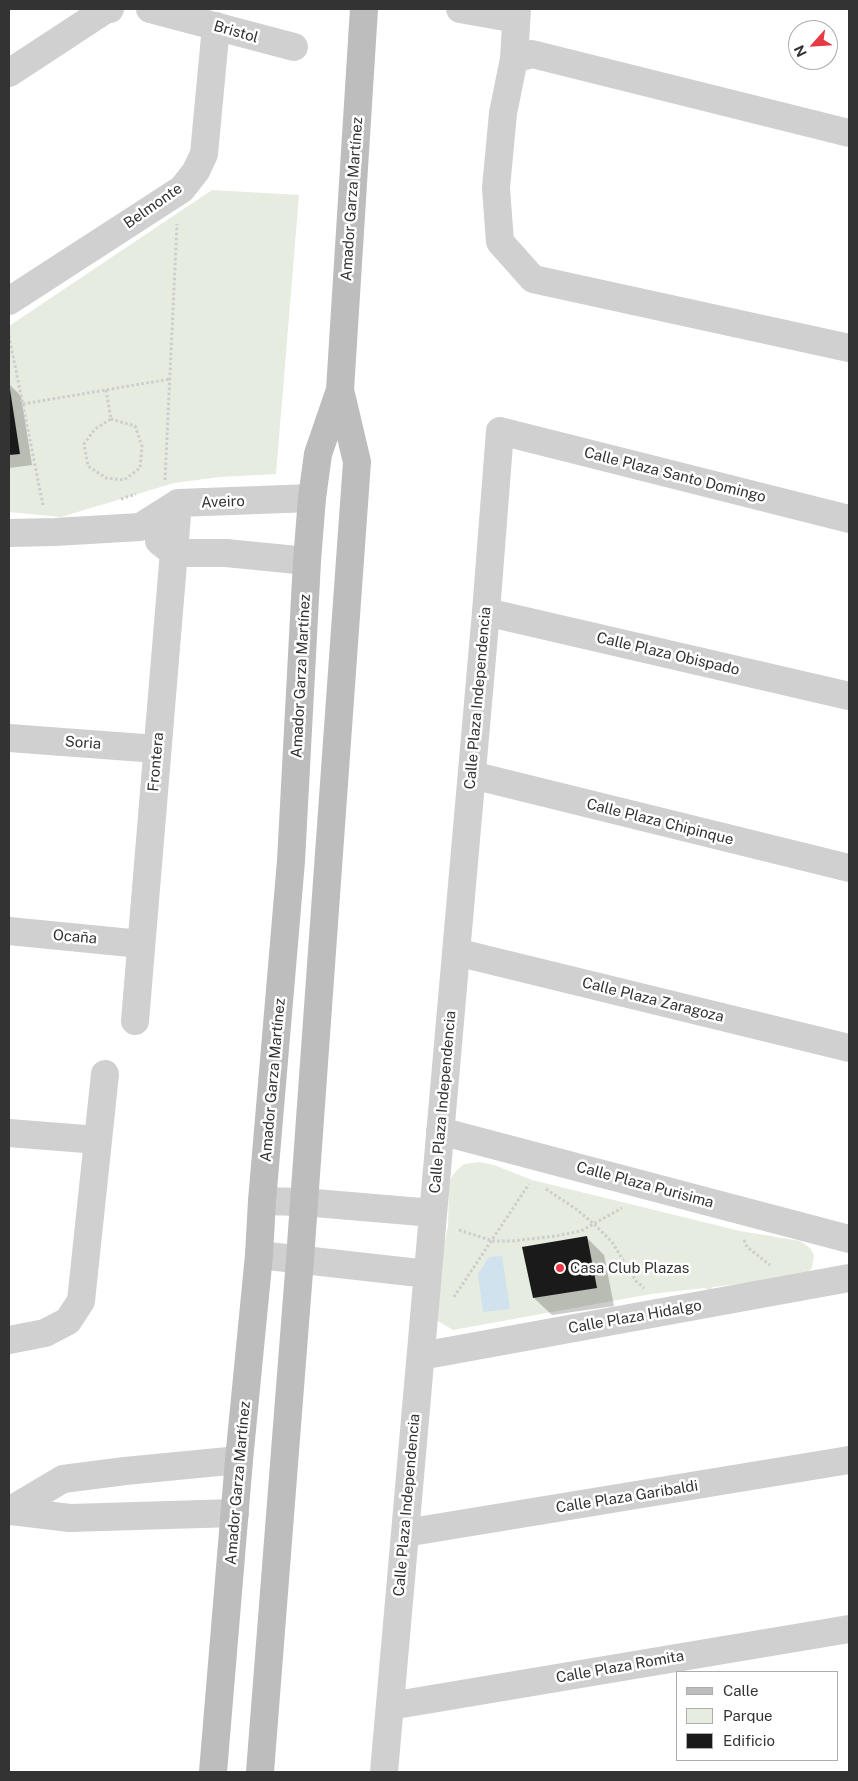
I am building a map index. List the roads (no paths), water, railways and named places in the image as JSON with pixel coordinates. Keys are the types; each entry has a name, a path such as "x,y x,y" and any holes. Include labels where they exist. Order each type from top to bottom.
{"street":[{"path":"9,73 105,10 110,9"},
{"name":"Bristol","path":"150,9 294,47"},
{"name":"Amador Garza Martínez","path":"212,1772 259,1255 291,861 312,498 318,454 340,390 364,9"},
{"path":"460,9 517,14 514,59 503,113 496,188 500,242 533,279 849,348"},
{"name":"Belmonte","path":"9,301 182,189 196,171 204,154 216,26"},
{"path":"514,59 532,54 849,133"},
{"name":"Amador Garza Martínez","path":"260,1772 300,1259 357,462 340,390"},
{"name":"Calle Plaza Santo Domingo","path":"500,431 849,519"},
{"name":"Calle Plaza Independencia","path":"384,1772 472,775 500,431"},
{"name":"Aveiro","path":"9,533 140,526 171,494 312,498"},
{"name":"Frontera","path":"134,1022 174,553 171,494"},
{"path":"140,526 174,553 226,553 307,562"},
{"name":"Calle Plaza Obispado","path":"486,612 849,696"},
{"name":"Soria","path":"9,738 157,749"},
{"name":"Calle Plaza Chipinque","path":"472,775 849,868"},
{"name":"Ocaña","path":"9,931 141,944"},
{"name":"Calle Plaza Zaragoza","path":"456,952 849,1048"},
{"path":"9,1340 45,1333 68,1321 81,1301 104,1074"},
{"name":"Calle Plaza Purisima","path":"440,1131 849,1239"},
{"path":"9,1133 98,1140"},
{"path":"262,1201 303,1202 433,1212"},
{"path":"259,1255 428,1274"},
{"name":"Calle Plaza Hidalgo","path":"421,1356 849,1278"},
{"path":"10,1511 63,1479 239,1460"},
{"name":"Calle Plaza Garibaldi","path":"405,1533 849,1460"},
{"path":"10,1511 70,1518 235,1513"},
{"name":"Calle Plaza Romita","path":"390,1706 849,1629"}],"water":[{"path":"502,1256 510,1309 483,1312 478,1274 489,1257"}],"place":[{"name":"Casa Club Plazas","path":"560,1268"}]}
